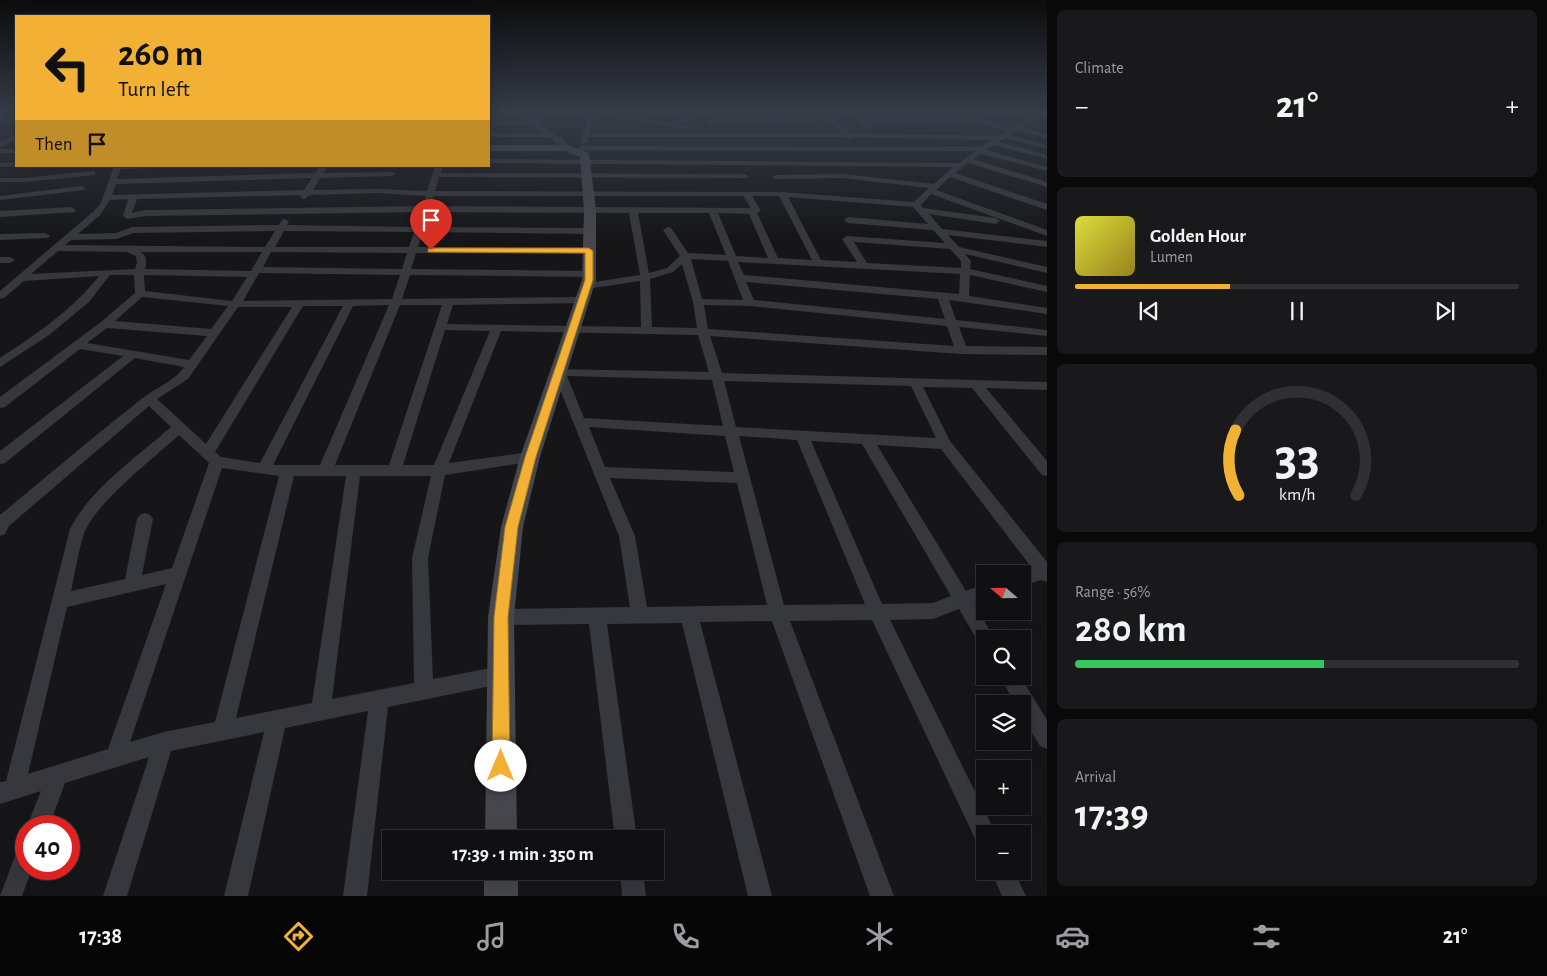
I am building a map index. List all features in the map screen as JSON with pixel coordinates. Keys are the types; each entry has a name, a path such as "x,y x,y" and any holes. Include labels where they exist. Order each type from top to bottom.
{"street":[{"path":"527,155 746,194 786,195 845,180 932,189 1047,233"},
{"path":"572,155 633,210 645,277 647,331"},
{"path":"501,830 501,617 512,527 530,457 586,287 589,230 583,165 585,155"},
{"path":"133,197 127,216 146,213 425,209 583,165 593,155"},
{"path":"106,198 235,194 430,193 583,165 664,155"},
{"path":"731,155 756,194"},
{"path":"833,155 845,180"},
{"path":"918,208 932,189 974,155"},
{"path":"998,155 1047,169"},
{"path":"490,161 583,165 744,176"},
{"path":"325,471 396,302 437,171 583,165 736,162 861,164 964,162 1047,185"},
{"path":"767,162 786,195 818,263"},
{"path":"0,165 15,164"},
{"path":"861,164 926,172"},
{"path":"0,296 97,213 106,198 117,167"},
{"path":"235,194 249,167"},
{"path":"112,182 321,171 394,170 384,192"},
{"path":"1,524 149,399 184,376 235,304 281,228 321,171"},
{"path":"0,180 92,173"},
{"path":"949,174 1047,207"},
{"path":"776,176 853,196 1025,225"},
{"path":"0,198 81,188"},
{"path":"633,210 757,210 746,194"},
{"path":"918,208 966,261 964,298"},
{"path":"0,214 72,210"},
{"path":"712,210 750,303"},
{"path":"752,210 774,260"},
{"path":"848,220 937,229 1047,244"},
{"path":"69,237 117,236 132,230 281,228 589,230"},
{"path":"668,230 686,256 698,302 703,332 717,377 778,613 882,896"},
{"path":"0,237 45,236"},
{"path":"864,265 848,239 954,247 1047,270"},
{"path":"56,248 129,250 589,251"},
{"path":"129,250 140,255 142,263 139,272 140,294"},
{"path":"0,404 105,324 140,294 235,304 449,301 586,287 645,277 670,270 686,256 966,271 1047,289"},
{"path":"21,278 107,272 405,272 586,287"},
{"path":"0,364 45,333 84,300 107,272"},
{"path":"740,278 964,298 1047,312"},
{"path":"942,296 961,350"},
{"path":"394,470 449,301"},
{"path":"264,469 350,302"},
{"path":"698,302 750,303 1047,333"},
{"path":"115,757 178,574 212,457 300,303"},
{"path":"105,324 214,333"},
{"path":"442,327 573,328 703,332 961,350 1047,351"},
{"path":"424,690 420,558 439,470 497,327"},
{"path":"78,345 192,364"},
{"path":"0,459 133,354"},
{"path":"559,372 1047,386"},
{"path":"559,372 627,536 640,615"},
{"path":"915,382 945,444 1046,573 1031,577"},
{"path":"976,384 1047,472"},
{"path":"149,399 212,457 264,469 288,471 439,470 530,457"},
{"path":"579,422 945,444"},
{"path":"7,791 78,530 87,514 112,488 180,427"},
{"path":"802,435 877,612 980,825"},
{"path":"866,439 980,630"},
{"path":"322,710 354,470"},
{"path":"223,730 288,471"},
{"path":"600,472 743,478"},
{"path":"132,585 145,519"},
{"path":"60,601 178,574"},
{"path":"501,617 933,611 976,595"},
{"path":"689,614 760,896"},
{"path":"597,616 625,830"},
{"path":"7,791 164,742 379,698 501,676"},
{"path":"1014,685 1047,739"},
{"path":"355,896 379,698"},
{"path":"236,896 277,719"},
{"path":"115,896 164,742"},
{"path":"42,815 58,775"},
{"path":"10,896 16,880"},
{"path":"501,880 501,896"},
{"path":"632,880 634,896"},
{"path":"1006,880 1014,896"}],"route":[{"path":"431,250 589,251 589,280 530,457 512,527 501,617 501,766"}]}
